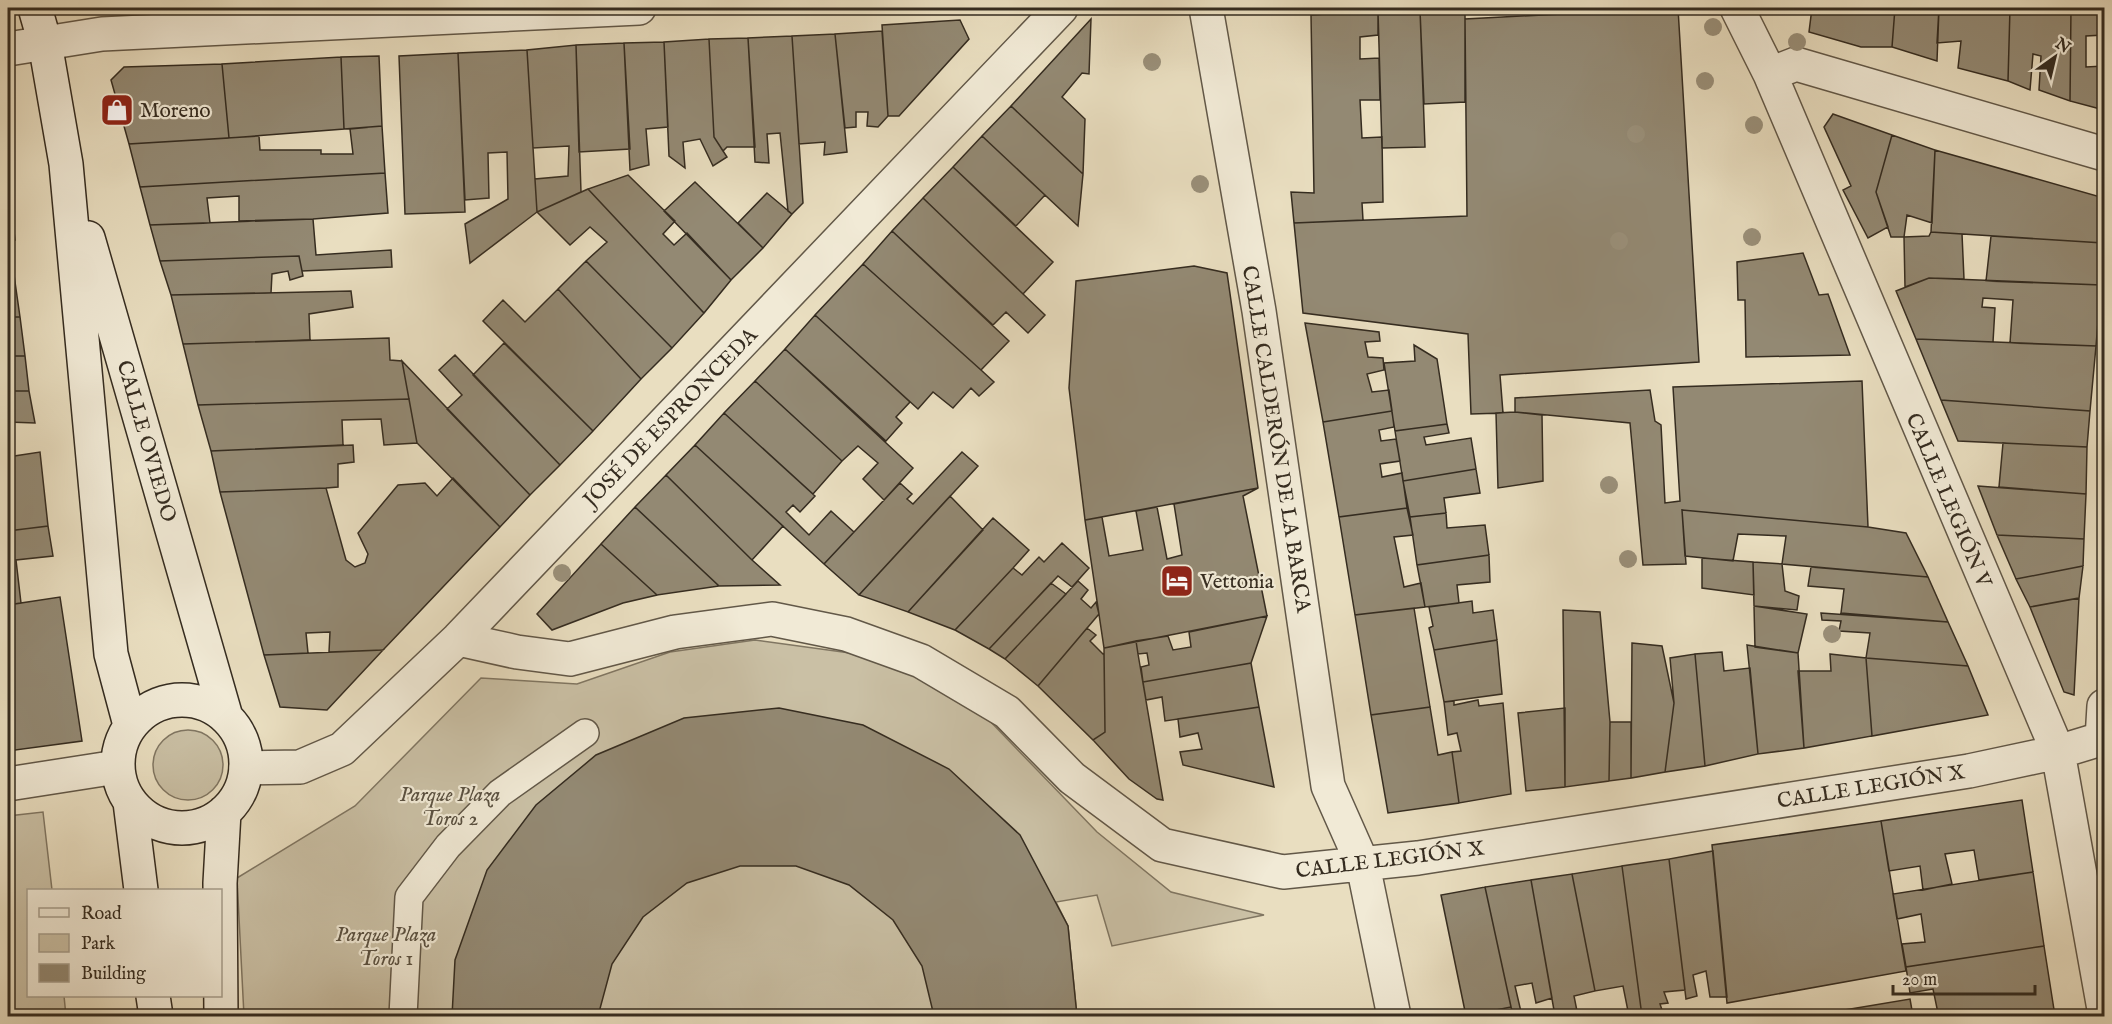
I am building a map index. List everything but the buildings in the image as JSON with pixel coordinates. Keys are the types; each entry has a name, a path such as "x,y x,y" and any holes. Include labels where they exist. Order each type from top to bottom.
{"street":[{"name":"CALLE OVIEDO","path":"35,8 45,43 66,164 111,654 130,724"},
{"path":"8,49 102,34 639,8"},
{"name":"JOSÉ DE ESPRONCEDA","path":"246,768 300,767 342,749 458,639 1061,8"},
{"name":"CALLE CALDERÓN DE LA BARCA","path":"1206,8 1259,312 1328,786 1363,865 1394,1017"},
{"name":"CALLE LEGIÓN V","path":"1737,8 1770,74 2058,752 2104,1009"},
{"path":"1770,74 1796,64 2104,154"},
{"name":"CALLE OVIEDO","path":"66,164 226,717"},
{"name":"CALLE LEGIÓN X","path":"458,639 517,652 570,659 675,633 772,620 846,634 921,661 1007,712 1072,778 1162,845 1283,872 1363,865 1969,771 2058,752 2103,739"},
{"path":"187,699 208,705 226,717 238,732 245,749 246,768 239,792 224,812 207,823 186,828 165,826 145,818 130,802 121,786 117,767 120,745 130,724 146,710 166,701 187,699"},
{"path":"2103,739 2104,706"},
{"path":"8,784 117,767"},
{"path":"130,802 141,889"},
{"path":"220,889 224,812"},
{"path":"153,997 156,1017"},
{"path":"221,997 221,1017"}],"lane":[{"path":"404,1017 409,897 448,846 500,793 585,733"}],"green space":[{"path":"755,640 850,653 920,677 986,717 1097,832 1171,892 1264,915 1112,946 1097,895 1056,902 1068,926 1077,1016 244,1016 237,878 355,806 481,678 577,684 670,652"},
{"path":"181,730 195,730 208,736 217,745 223,758 221,778 213,790 195,800 181,800 168,794 159,785 153,772 153,758 159,745 168,736"},
{"path":"43,812 52,889 27,889 27,997 64,997 66,1016 8,1016 8,816"}],"place":[{"name":"Moreno","path":"117,110"},
{"name":"Vettonia","path":"1177,581"}],"park label":[{"name":"Parque Plaza Toros 2","path":"450,806"},
{"name":"Parque Plaza Toros 1","path":"386,946"}]}
